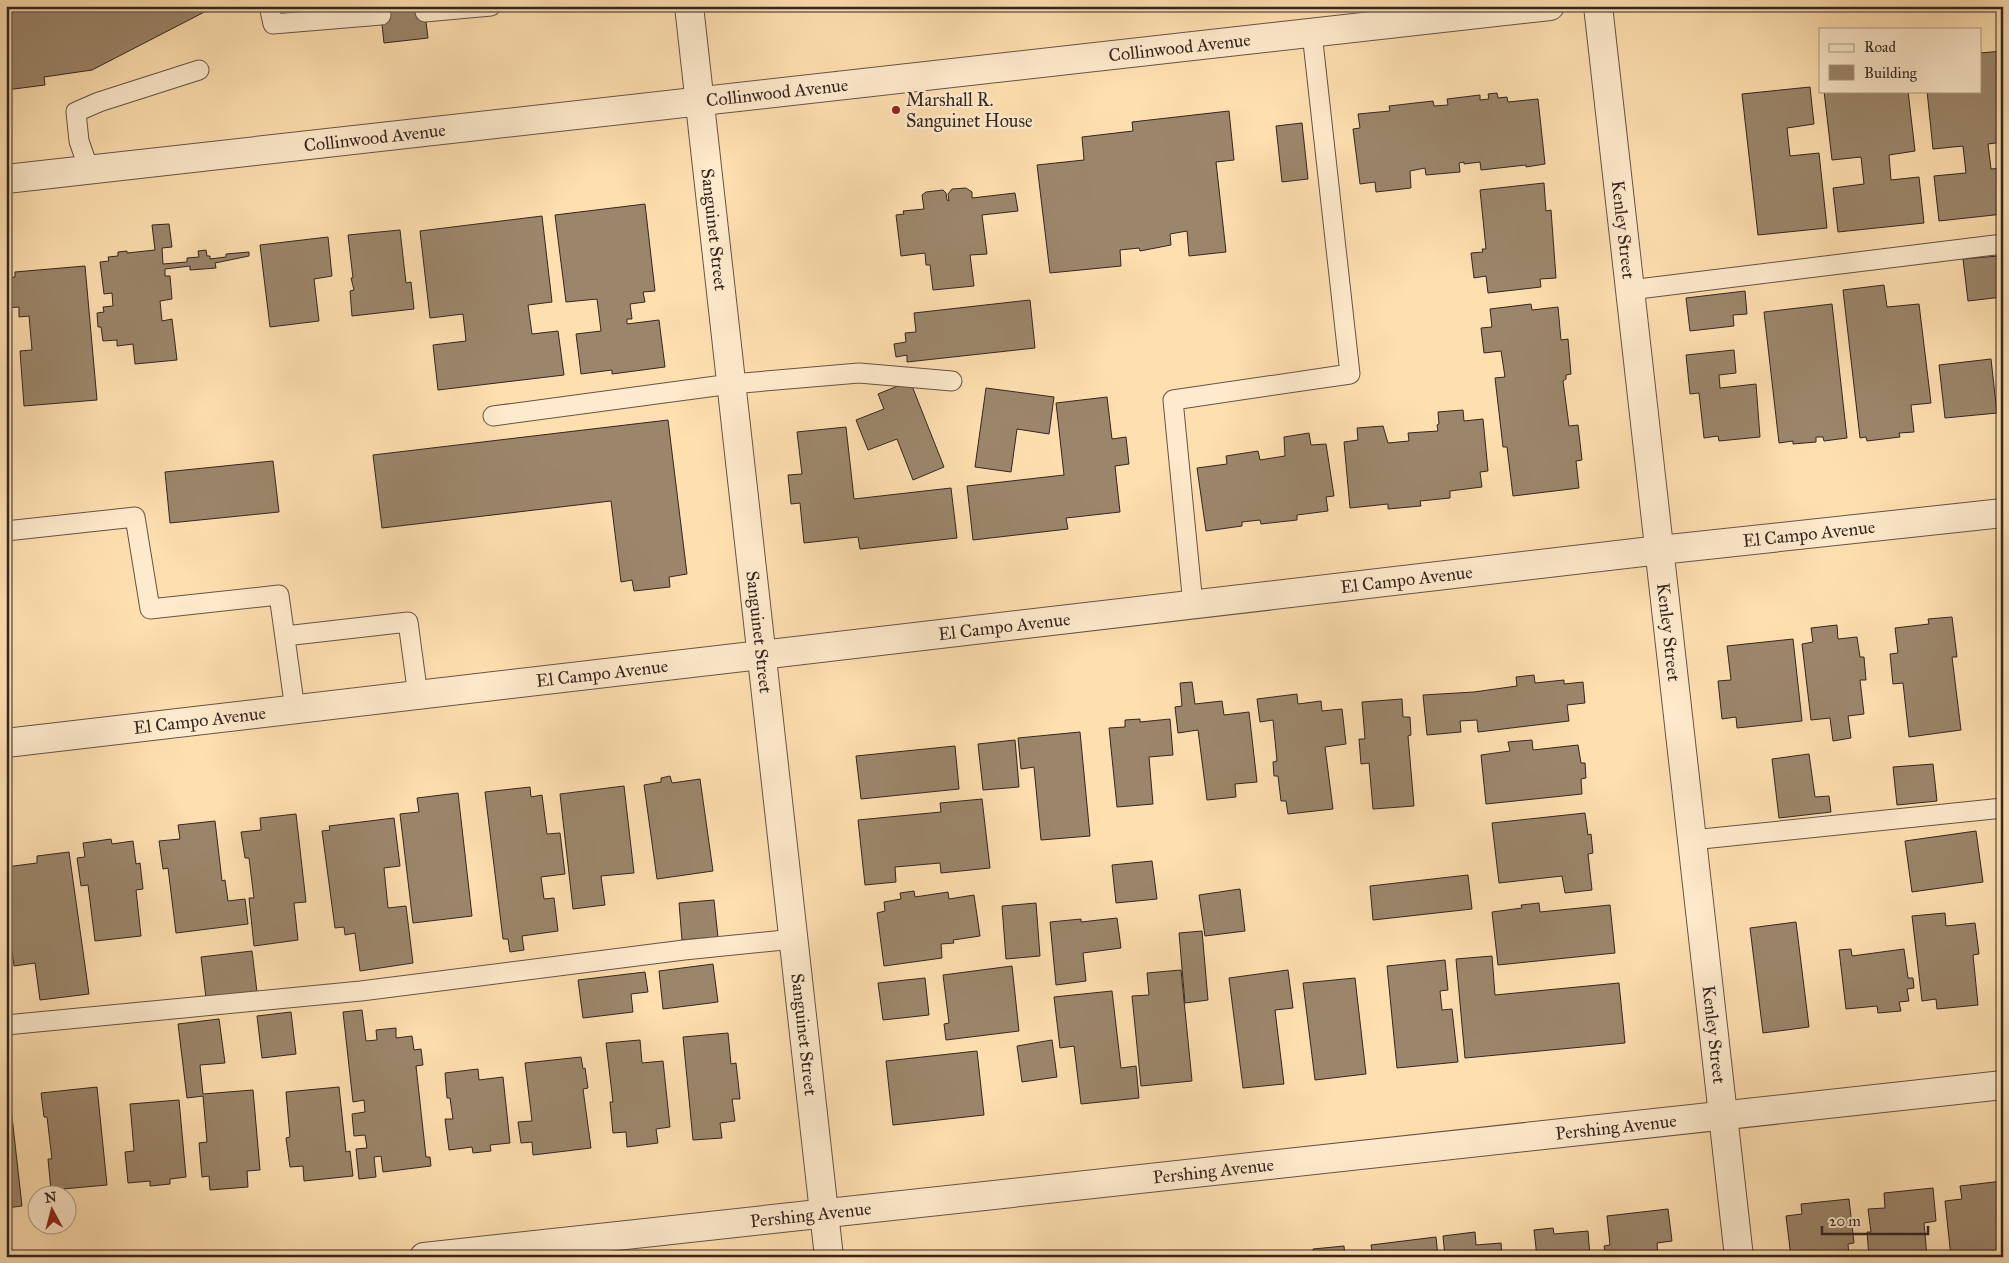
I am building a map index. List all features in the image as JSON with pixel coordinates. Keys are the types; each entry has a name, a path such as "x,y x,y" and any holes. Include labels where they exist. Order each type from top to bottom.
{"street":[{"name":"Sanguinet Street","path":"689,6 830,1257"},
{"name":"Collinwood Avenue","path":"6,179 1550,6"},
{"name":"Kenley Street","path":"1598,6 1739,1257"},
{"name":"El Campo Avenue","path":"6,743 1660,550 2003,513"},
{"name":"Pershing Avenue","path":"424,1257 2003,1085"}],"lane":[{"path":"269,6 273,24 381,15"},
{"path":"425,12 491,6"},
{"path":"1193,605 1173,400 1350,374 1312,33"},
{"path":"89,170 79,141 76,112 99,102 199,70"},
{"path":"1630,290 2003,244"},
{"path":"493,416 731,384 859,373 952,381"},
{"path":"6,531 135,517 150,609 280,595 295,710"},
{"path":"286,636 408,622 418,696"},
{"path":"1692,840 2003,808"},
{"path":"6,1025 361,991 684,950 794,939"}],"building":[{"path":"15,6 216,6 92,70 44,77 45,85 6,90 6,11"},
{"path":"380,6 424,6 428,38 384,43"},
{"path":"2003,51 2003,142 1988,144 1991,169 2003,168 2003,214 1939,221 1934,176 1966,173 1963,146 1933,149 1927,92 1982,92 1982,53"},
{"path":"1810,87 1814,124 1787,128 1790,156 1819,153 1827,228 1758,235 1742,94"},
{"path":"1824,92 1908,92 1915,151 1889,155 1891,180 1919,177 1924,223 1838,232 1833,188 1864,184 1861,157 1832,160"},
{"path":"1497,93 1498,98 1507,97 1508,102 1538,99 1545,164 1481,170 1480,162 1464,164 1464,162 1459,163 1460,172 1426,175 1425,168 1410,171 1411,188 1376,192 1375,182 1360,184 1353,129 1360,128 1358,114 1390,111 1389,106 1433,101 1434,106 1448,105 1447,99 1480,95 1480,100 1489,99 1488,94"},
{"path":"1229,111 1234,160 1216,162 1226,252 1189,256 1187,231 1170,234 1171,245 1140,251 1139,248 1120,250 1121,266 1050,273 1037,165 1084,160 1082,137 1133,131 1132,122"},
{"path":"1302,123 1308,179 1282,182 1276,126"},
{"path":"1544,183 1546,211 1551,210 1556,278 1540,279 1541,287 1488,293 1486,276 1474,278 1471,253 1483,252 1482,249 1486,249 1480,190"},
{"path":"966,188 972,192 972,198 1015,193 1018,211 982,215 987,254 970,255 974,286 933,290 930,265 926,265 925,253 901,256 896,215 904,214 903,211 924,209 922,195 926,192 943,190 949,201 948,194 952,189"},
{"path":"645,204 655,291 643,292 645,302 630,304 632,319 627,319 627,324 659,320 665,367 612,374 612,370 581,374 576,334 601,331 597,299 566,302 555,215"},
{"path":"542,216 552,302 528,305 532,334 558,331 564,375 438,390 433,345 466,341 463,314 430,318 420,231"},
{"path":"169,224 172,247 162,248 163,264 187,262 187,258 199,257 198,251 206,250 207,256 210,256 210,259 226,257 226,254 249,252 249,256 215,263 216,268 190,270 190,266 165,269 165,276 170,276 172,299 160,301 162,321 172,319 177,360 135,364 133,344 117,346 117,340 103,341 101,327 98,327 97,313 104,312 103,307 113,306 112,293 104,294 100,262 109,261 108,257 118,256 118,252 155,250 152,225"},
{"path":"400,230 406,283 411,282 414,309 352,316 350,291 354,290 351,278 353,278 348,235"},
{"path":"328,237 332,276 314,279 319,321 270,327 260,245"},
{"path":"1998,256 2002,297 1968,301 1963,259"},
{"path":"85,266 97,400 24,406 20,351 32,350 29,316 19,317 19,307 6,308 6,278 15,277 15,272"},
{"path":"1884,285 1887,307 1919,304 1931,403 1911,405 1914,432 1899,433 1900,437 1867,441 1866,437 1860,438 1843,290"},
{"path":"1745,291 1747,314 1733,315 1734,326 1690,331 1686,298"},
{"path":"1030,300 1035,348 907,362 907,355 896,357 894,344 906,342 905,333 916,332 914,313"},
{"path":"1531,304 1532,310 1558,307 1561,340 1568,339 1571,374 1566,375 1566,379 1563,381 1569,426 1578,425 1582,460 1576,461 1579,488 1513,496 1507,447 1503,447 1495,378 1505,377 1501,351 1484,353 1481,328 1492,327 1490,309"},
{"path":"1832,304 1847,438 1824,441 1823,437 1816,437 1816,442 1793,444 1793,441 1779,443 1764,312"},
{"path":"1734,350 1736,373 1719,375 1720,388 1756,384 1760,437 1719,441 1718,436 1704,438 1699,393 1690,394 1686,355"},
{"path":"1991,359 1997,413 1945,418 1939,365"},
{"path":"910,381 944,467 913,480 897,439 868,450 856,420 884,409 878,394"},
{"path":"986,388 1054,397 1049,434 1017,429 1011,472 975,467"},
{"path":"1107,397 1112,439 1126,437 1129,464 1115,466 1120,512 1066,518 1068,529 973,540 967,486 1064,475 1056,403"},
{"path":"1463,410 1464,421 1483,419 1488,471 1480,472 1482,487 1450,491 1450,498 1420,501 1421,506 1388,509 1388,504 1350,508 1344,442 1358,440 1357,428 1383,426 1388,443 1409,441 1408,433 1438,431 1438,412"},
{"path":"668,420 687,574 669,577 670,587 634,591 632,580 621,582 611,501 382,528 373,455"},
{"path":"846,427 854,499 951,488 957,538 860,549 858,537 804,543 800,503 791,504 788,475 802,474 797,432"},
{"path":"1309,433 1311,445 1326,444 1334,496 1326,497 1328,511 1297,515 1297,520 1261,524 1260,520 1242,522 1242,526 1206,531 1197,468 1227,464 1226,456 1258,451 1260,460 1285,456 1284,437"},
{"path":"273,461 279,512 170,523 165,472"},
{"path":"1952,617 1957,657 1952,657 1961,730 1909,737 1903,683 1893,684 1890,654 1898,653 1895,628 1929,624 1928,619"},
{"path":"1837,625 1838,639 1857,637 1860,657 1864,657 1866,680 1860,680 1864,714 1848,716 1851,738 1833,741 1830,718 1811,720 1802,644 1813,642 1811,628"},
{"path":"1793,639 1802,721 1737,728 1736,717 1722,719 1718,681 1731,680 1727,646"},
{"path":"1534,675 1535,683 1564,680 1564,684 1583,682 1585,703 1567,705 1569,721 1478,732 1477,720 1460,721 1461,732 1427,735 1423,695 1474,692 1517,686 1516,677"},
{"path":"1192,682 1195,704 1222,701 1224,715 1249,712 1257,782 1235,784 1236,797 1207,800 1198,730 1178,733 1175,707 1182,706 1180,683"},
{"path":"1297,694 1298,704 1321,701 1322,711 1342,709 1346,744 1325,747 1333,809 1288,814 1286,801 1281,801 1278,776 1274,776 1273,762 1277,761 1273,720 1260,722 1257,699"},
{"path":"1402,699 1403,717 1410,717 1411,735 1408,736 1414,806 1373,809 1369,763 1361,764 1359,739 1365,739 1362,702"},
{"path":"1140,719 1140,722 1170,719 1173,755 1149,757 1153,804 1117,807 1109,728 1125,727 1125,720"},
{"path":"1080,732 1090,836 1041,840 1034,767 1021,769 1018,738"},
{"path":"1015,740 1019,787 983,790 978,744"},
{"path":"1532,740 1533,750 1578,745 1581,763 1585,763 1586,778 1581,779 1582,794 1486,804 1481,755 1510,751 1508,742"},
{"path":"955,746 959,789 861,799 856,756"},
{"path":"1809,754 1815,797 1829,796 1831,812 1779,818 1772,759"},
{"path":"1933,764 1937,801 1897,805 1893,767"},
{"path":"670,776 672,783 700,779 713,871 657,879 644,785 661,782 661,778"},
{"path":"624,786 634,873 601,876 605,905 573,909 560,794"},
{"path":"530,787 531,797 542,795 547,834 560,833 565,874 541,877 544,899 554,898 558,931 522,936 524,950 510,952 508,939 503,939 485,792"},
{"path":"458,793 472,916 413,923 400,814 419,812 417,798"},
{"path":"982,799 990,868 941,873 940,863 895,867 896,882 865,885 858,820 941,812 940,803"},
{"path":"1585,813 1588,835 1591,834 1593,853 1588,854 1592,890 1565,893 1562,876 1499,883 1492,823"},
{"path":"296,814 306,902 294,903 298,940 254,946 249,898 254,898 249,858 245,858 241,832 261,830 260,818"},
{"path":"394,818 400,866 384,868 388,908 406,906 413,963 360,971 355,933 345,935 344,927 335,928 322,831 330,830 329,826"},
{"path":"215,821 222,881 225,880 228,901 245,899 248,924 176,933 168,868 163,869 159,841 180,839 178,825"},
{"path":"1976,831 1983,882 1912,892 1905,841"},
{"path":"111,839 112,844 133,841 136,864 140,863 143,889 136,890 141,936 95,941 88,885 81,886 77,858 85,857 83,843"},
{"path":"69,852 89,994 40,1000 35,963 14,966 6,910 6,867 37,863 37,856"},
{"path":"1152,861 1157,899 1116,903 1112,865"},
{"path":"1468,875 1472,909 1373,920 1370,886"},
{"path":"1240,889 1245,931 1205,936 1199,895"},
{"path":"914,891 915,897 948,892 949,899 974,895 980,936 953,940 954,943 941,944 942,958 884,966 877,913 885,911 884,902 901,899 900,893"},
{"path":"714,900 718,937 682,940 679,903"},
{"path":"1036,903 1040,956 1006,959 1002,906"},
{"path":"1539,903 1540,912 1610,905 1615,953 1498,965 1492,912 1522,908 1521,905"},
{"path":"1945,913 1946,926 1975,923 1979,954 1973,955 1978,1005 1937,1009 1936,999 1922,1001 1912,916"},
{"path":"1117,918 1121,948 1083,953 1086,981 1056,985 1050,922 1081,919 1081,922"},
{"path":"1796,922 1809,1027 1763,1033 1750,928"},
{"path":"1202,931 1208,1000 1185,1003 1179,933"},
{"path":"1851,949 1852,956 1904,949 1908,978 1913,978 1914,988 1907,989 1909,1001 1899,1002 1901,1011 1878,1013 1877,1006 1846,1009 1839,950"},
{"path":"252,951 257,992 206,998 201,957"},
{"path":"1492,956 1495,995 1619,983 1625,1043 1465,1058 1456,959"},
{"path":"2003,957 2003,979 2000,958"},
{"path":"1445,960 1448,990 1440,991 1442,1010 1452,1009 1458,1062 1397,1068 1387,966"},
{"path":"713,964 718,1002 663,1009 659,971"},
{"path":"1012,966 1019,1031 946,1040 944,1024 949,1023 943,975"},
{"path":"1181,970 1192,1081 1141,1086 1132,996 1149,995 1147,973"},
{"path":"1288,970 1293,1008 1275,1010 1284,1084 1243,1088 1229,978"},
{"path":"645,972 648,992 631,994 633,1012 583,1018 578,980"},
{"path":"925,978 929,1015 883,1020 878,983"},
{"path":"1355,978 1366,1074 1315,1080 1303,983"},
{"path":"1112,991 1121,1068 1136,1066 1139,1098 1081,1104 1074,1046 1060,1048 1054,997"},
{"path":"362,1010 366,1041 377,1040 376,1030 396,1028 396,1038 412,1036 414,1050 421,1049 423,1065 416,1066 426,1157 430,1157 431,1166 383,1172 381,1156 374,1157 376,1177 359,1179 356,1149 367,1148 365,1135 354,1136 352,1114 365,1112 364,1100 353,1102 343,1012"},
{"path":"291,1012 296,1054 262,1058 257,1016"},
{"path":"219,1019 225,1063 200,1065 203,1094 253,1090 260,1170 247,1171 248,1187 210,1190 209,1176 202,1177 199,1143 207,1142 203,1096 187,1098 178,1024"},
{"path":"728,1033 731,1064 736,1063 740,1099 732,1099 735,1121 720,1123 722,1138 693,1140 683,1037"},
{"path":"640,1040 642,1063 663,1061 670,1127 656,1129 658,1143 627,1147 626,1132 613,1133 610,1102 613,1102 606,1043"},
{"path":"1052,1040 1057,1077 1022,1082 1017,1046"},
{"path":"977,1051 984,1115 893,1125 886,1061"},
{"path":"581,1057 588,1088 583,1089 591,1148 533,1155 532,1142 521,1143 518,1122 532,1121 525,1063"},
{"path":"478,1069 479,1080 503,1077 510,1143 490,1145 491,1151 473,1153 472,1147 449,1150 445,1119 453,1119 450,1098 447,1098 445,1073"},
{"path":"97,1087 107,1185 78,1188 78,1186 51,1186 48,1159 52,1159 47,1117 44,1117 41,1093"},
{"path":"339,1087 346,1152 350,1151 353,1176 304,1181 303,1166 290,1167 286,1138 290,1137 286,1092"},
{"path":"10,1099 22,1206 6,1208 6,1100"},
{"path":"179,1100 186,1177 170,1179 170,1184 150,1186 150,1181 128,1183 125,1152 134,1151 130,1104"},
{"path":"2003,1181 2003,1257 1951,1257 1945,1201 1962,1199 1960,1186"},
{"path":"1933,1188 1936,1221 1924,1223 1927,1257 1869,1257 1867,1232 1871,1232 1868,1209 1885,1208 1884,1193"},
{"path":"1849,1199 1854,1243 1848,1244 1849,1257 1791,1257 1786,1216 1802,1214 1801,1204"},
{"path":"1668,1209 1672,1241 1657,1243 1658,1257 1606,1257 1604,1246 1610,1245 1607,1216"},
{"path":"1553,1228 1554,1234 1588,1231 1590,1257 1537,1257 1534,1230"},
{"path":"1475,1232 1476,1245 1501,1243 1502,1257 1445,1257 1443,1236"},
{"path":"1436,1237 1438,1257 1373,1257 1371,1245"},
{"path":"1344,1246 1345,1257 1313,1257 1313,1249"}],"place":[{"name":"Marshall R. Sanguinet House","path":"896,110"}]}
